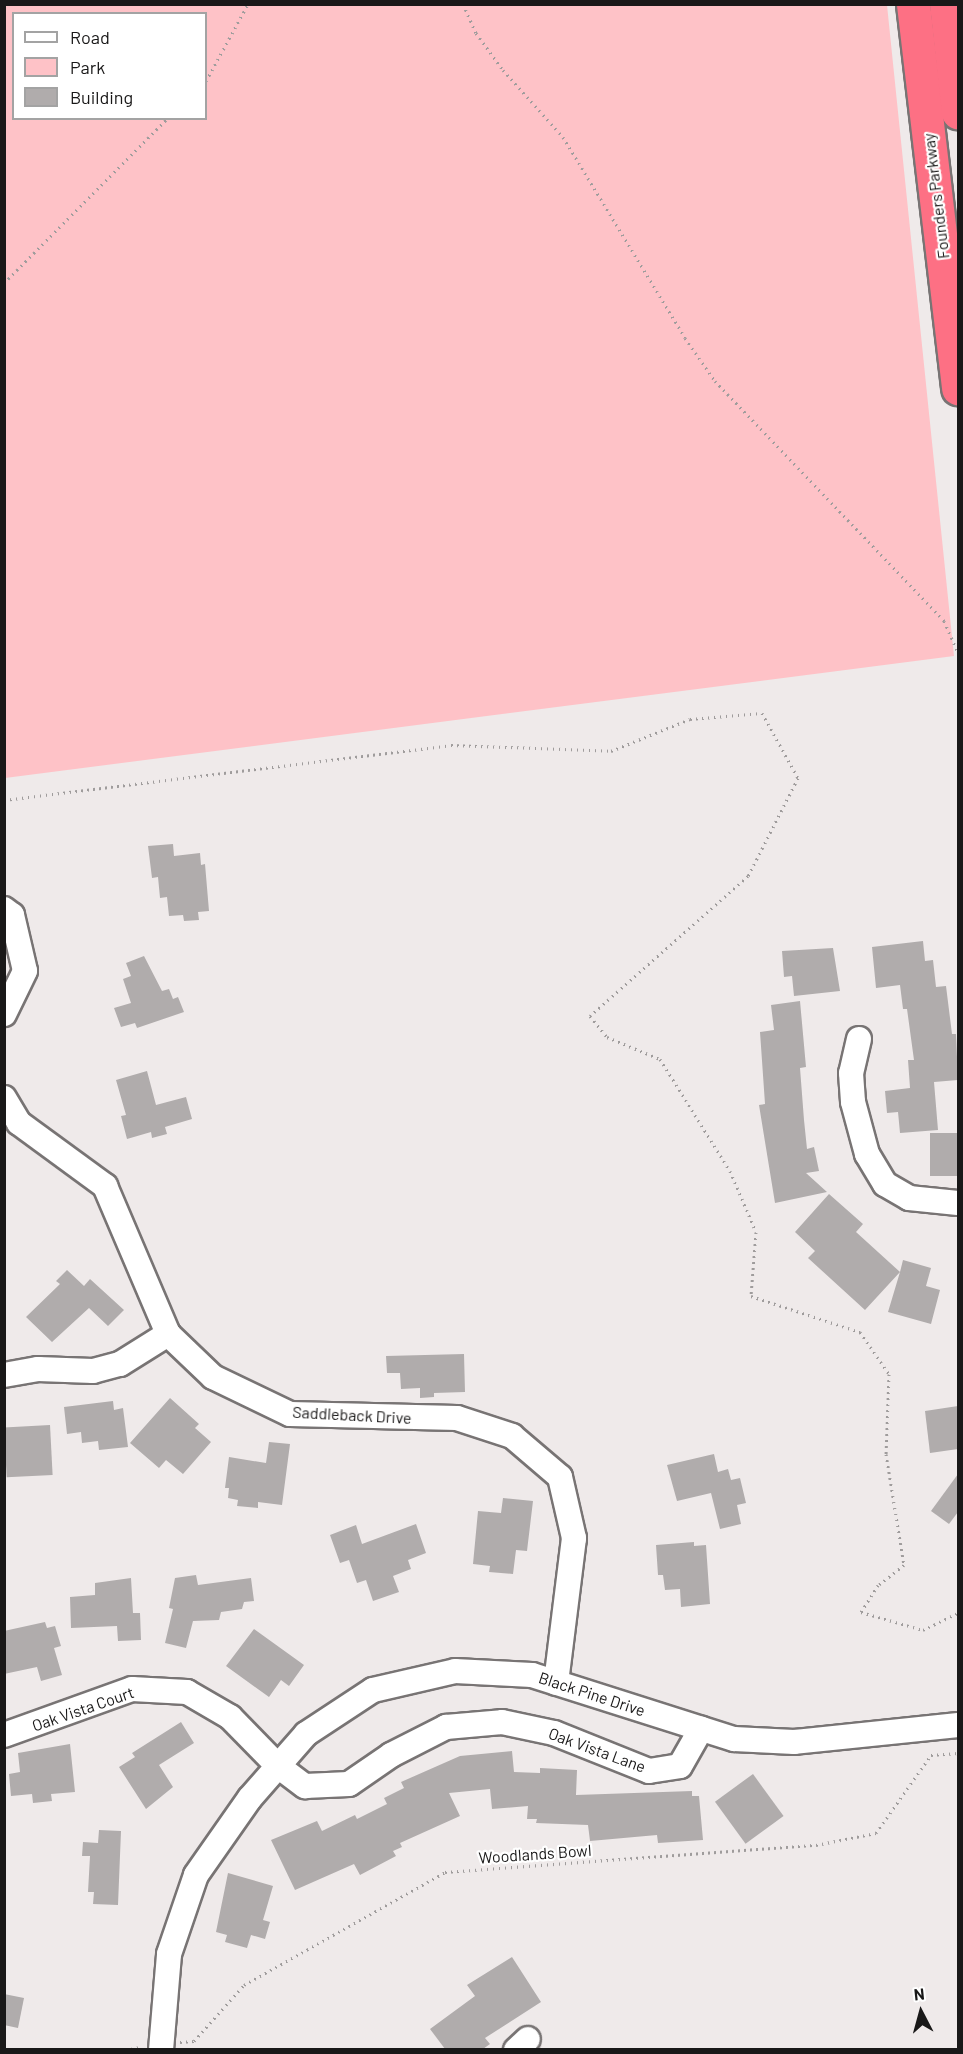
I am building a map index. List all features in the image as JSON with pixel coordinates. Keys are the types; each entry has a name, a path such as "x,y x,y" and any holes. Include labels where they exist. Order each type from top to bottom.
{"highway":[{"name":"Founders Parkway","path":"913,4 958,388"},
{"path":"945,4 958,112"}],"street":[{"path":"4,909 12,915 24,971 4,1014"},
{"path":"860,1039 851,1073 853,1102 873,1164 885,1184 909,1198 958,1203"},
{"name":"Saddleback Drive","path":"4,1098 19,1123 105,1186 168,1334 213,1377 290,1414 458,1418 512,1436 560,1477 574,1538 556,1683"},
{"path":"4,1375 38,1369 93,1371 120,1364 168,1334"},
{"name":"Black Pine Drive","path":"161,2047 170,1954 196,1875 250,1798 306,1734 373,1690 455,1671 532,1675 734,1739 794,1743 958,1725"},
{"name":"Oak Vista Court","path":"4,1735 132,1689 187,1692 230,1717 278,1766"},
{"name":"Oak Vista Lane","path":"278,1766 305,1786 349,1784 391,1755 446,1727 502,1722 554,1733 649,1771 680,1766 701,1729"}],"path":[{"path":"207,79 248,4"},
{"path":"463,4 476,33 502,70 563,137 685,338 715,381 944,621 958,652"},
{"path":"4,284 166,120"},
{"path":"4,800 451,745 611,751 690,719 762,713 798,778 748,876 590,1016 607,1037 660,1059 730,1171 756,1232 751,1296 860,1332 889,1374 886,1454 904,1564 878,1585 861,1612 923,1630 958,1613"},
{"name":"Woodlands Bowl","path":"125,2049 161,2047 194,2040 244,1984 445,1872 816,1845 876,1833 931,1755 958,1753"}],"green space":[{"path":"4,5 887,5 954,656 5,778"}],"building":[{"path":"173,844 174,856 200,853 201,865 205,864 209,911 198,912 199,920 184,921 183,915 169,916 167,897 160,898 158,877 152,878 148,846"},
{"path":"923,941 925,961 933,960 936,987 946,986 952,1034 956,1034 958,1080 934,1082 938,1130 900,1133 898,1112 887,1113 885,1091 910,1088 908,1060 914,1060 907,1009 903,1009 900,985 876,988 872,947"},
{"path":"833,948 840,991 794,996 792,976 784,977 782,951"},
{"path":"144,956 162,991 169,989 173,999 178,997 184,1012 137,1028 135,1023 121,1027 114,1008 131,1003 123,979 131,976 126,963"},
{"path":"800,1001 806,1067 800,1068 807,1149 814,1147 819,1171 806,1173 827,1192 775,1203 759,1105 765,1104 760,1032 774,1030 771,1005"},
{"path":"147,1071 156,1105 186,1097 192,1119 165,1127 167,1134 152,1138 151,1132 127,1139 121,1116 126,1115 116,1080"},
{"path":"930,1133 958,1133 958,1176 930,1176"},
{"path":"829,1194 863,1224 856,1232 900,1272 865,1310 808,1258 815,1251 795,1232"},
{"path":"903,1260 931,1268 926,1286 940,1290 931,1324 888,1312"},
{"path":"67,1270 84,1286 90,1279 124,1310 108,1326 89,1308 52,1342 26,1317 60,1284 56,1281"},
{"path":"464,1354 465,1392 434,1393 434,1397 420,1398 420,1388 401,1389 400,1373 387,1373 386,1356"},
{"path":"170,1398 199,1424 195,1428 211,1442 183,1474 166,1460 159,1468 130,1443"},
{"path":"113,1401 114,1410 123,1408 128,1447 99,1450 98,1441 82,1443 81,1432 67,1434 64,1407"},
{"path":"958,1406 958,1449 930,1453 925,1411"},
{"path":"50,1425 53,1475 7,1477 4,1427"},
{"path":"269,1442 290,1444 282,1505 258,1502 258,1508 237,1506 238,1500 228,1498 229,1488 225,1488 229,1457 266,1463"},
{"path":"714,1454 718,1472 728,1469 731,1480 740,1478 746,1503 737,1505 741,1524 720,1529 711,1493 677,1501 667,1465"},
{"path":"958,1474 958,1512 949,1524 931,1511"},
{"path":"503,1498 533,1501 527,1551 516,1550 513,1574 489,1572 490,1566 473,1564 478,1511 501,1513"},
{"path":"416,1524 426,1553 408,1560 411,1569 393,1576 399,1592 373,1601 366,1580 357,1583 349,1560 340,1563 330,1535 356,1525 362,1544"},
{"path":"694,1542 694,1546 706,1545 710,1604 681,1607 680,1589 665,1590 663,1575 658,1575 656,1545"},
{"path":"196,1575 198,1585 251,1578 254,1601 244,1602 242,1609 221,1612 219,1620 193,1621 186,1648 165,1643 173,1609 169,1608 175,1578"},
{"path":"131,1578 133,1613 140,1613 141,1640 118,1641 117,1626 71,1628 70,1597 95,1595 95,1583"},
{"path":"45,1622 47,1628 55,1626 61,1646 54,1648 62,1675 41,1681 37,1667 4,1674 4,1631"},
{"path":"254,1629 304,1665 289,1686 281,1680 269,1697 226,1666"},
{"path":"181,1722 194,1743 159,1765 173,1787 146,1809 119,1767 135,1757 132,1753"},
{"path":"70,1744 75,1792 51,1794 52,1801 33,1803 32,1794 11,1796 9,1774 20,1772 18,1753"},
{"path":"512,1751 514,1772 540,1773 540,1768 577,1770 576,1795 692,1791 692,1796 699,1796 703,1840 658,1843 657,1835 590,1841 588,1825 536,1823 537,1819 527,1819 528,1806 492,1809 490,1789 449,1793 460,1816 400,1843 402,1847 393,1851 396,1856 360,1875 354,1864 295,1890 271,1840 317,1821 322,1831 355,1815 357,1819 387,1804 384,1798 404,1788 401,1782 460,1756"},
{"path":"753,1774 784,1816 746,1844 715,1802"},
{"path":"99,1830 121,1831 118,1905 93,1904 94,1892 88,1892 90,1856 82,1856 83,1842 98,1843"},
{"path":"228,1873 273,1886 263,1920 270,1922 265,1939 251,1935 247,1948 225,1942 227,1935 216,1932"},
{"path":"512,1957 541,2002 485,2038 490,2044 483,2049 445,2049 430,2029 475,1996 467,1985"},
{"path":"4,1994 24,1998 18,2028 4,2025"}]}
